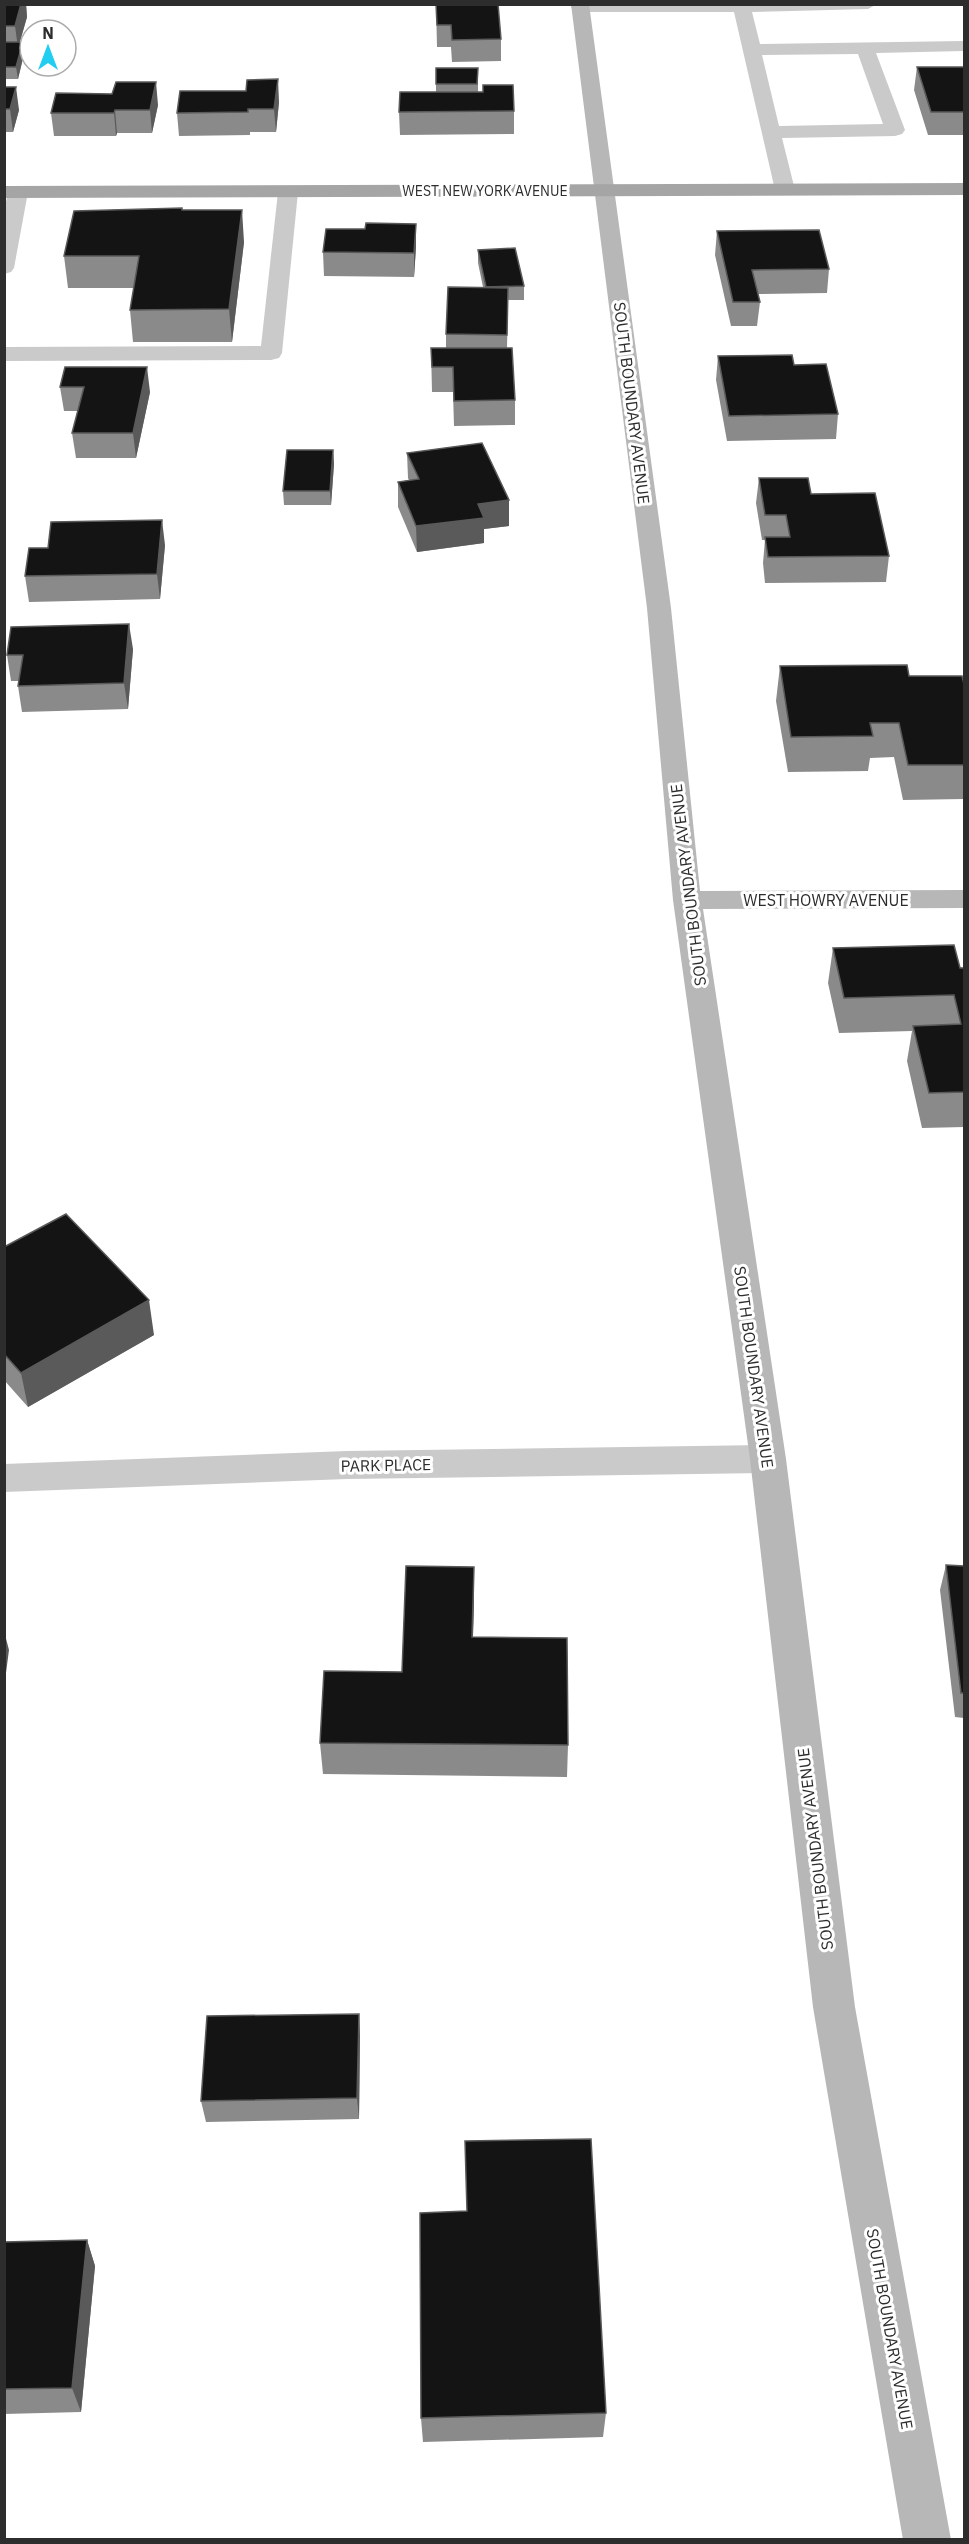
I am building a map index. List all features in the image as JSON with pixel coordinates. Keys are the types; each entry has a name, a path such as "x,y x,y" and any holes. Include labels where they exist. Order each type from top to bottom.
{"main road":[{"name":"WEST NEW YORK AVENUE","path":"11,192 964,189"}],"street":[{"path":"580,6 742,7 868,4"},
{"name":"SOUTH BOUNDARY AVENUE","path":"580,6 658,608 687,900 768,1459 834,2007 927,2540"},
{"path":"742,7 785,190"},
{"path":"752,50 964,46"},
{"path":"771,132 895,130 865,48"},
{"path":"4,268 11,192"},
{"path":"4,354 271,353 288,192"},
{"name":"WEST HOWRY AVENUE","path":"687,900 964,899"},
{"name":"PARK PLACE","path":"4,1478 346,1465 768,1459"}],"building":[{"path":"4,4 21,4 15,26 4,26"},
{"path":"436,4 498,4 501,39 452,40 451,25 437,25"},
{"path":"4,42 18,42 16,67 4,67"},
{"path":"917,67 964,67 964,112 931,112"},
{"path":"436,68 478,68 477,84 436,84"},
{"path":"278,79 274,109 248,109 248,112 177,113 180,91 246,91 247,80"},
{"path":"116,82 156,82 150,110 115,110 114,113 51,113 56,93 112,94"},
{"path":"483,85 513,85 514,111 399,112 400,92 483,92"},
{"path":"4,87 16,87 10,109 4,109"},
{"path":"182,208 182,210 242,210 229,309 130,310 139,256 64,256 74,211"},
{"path":"366,223 416,224 414,253 323,252 326,229 365,229"},
{"path":"819,230 829,269 752,270 760,302 733,302 717,231"},
{"path":"515,248 524,286 486,287 478,250"},
{"path":"448,287 508,288 507,335 446,334"},
{"path":"431,348 512,348 515,400 454,401 453,367 432,367"},
{"path":"792,355 794,365 826,364 838,414 729,416 718,356"},
{"path":"65,367 147,367 133,433 72,433 84,387 60,387"},
{"path":"482,443 509,500 478,504 484,518 416,526 398,482 419,479 407,453"},
{"path":"287,450 333,450 330,491 283,491"},
{"path":"759,478 808,478 811,494 875,493 889,556 768,557 765,537 790,537 786,515 765,515"},
{"path":"162,520 157,574 25,576 29,548 48,548 51,522"},
{"path":"129,624 124,683 18,686 23,655 7,655 11,627"},
{"path":"907,665 909,676 962,676 964,684 964,765 908,765 899,723 870,723 873,736 791,737 780,666"},
{"path":"954,945 960,968 964,968 964,1092 929,1093 913,1026 961,1024 954,995 844,998 833,948"},
{"path":"66,1214 149,1300 21,1373 4,1354 4,1247"},
{"path":"946,1565 964,1566 964,1693 961,1693"},
{"path":"406,1566 474,1567 472,1637 567,1638 568,1745 320,1743 324,1671 402,1672"},
{"path":"359,2014 357,2098 201,2101 207,2016"},
{"path":"591,2139 606,2413 421,2418 420,2213 467,2211 465,2141"},
{"path":"87,2240 72,2388 4,2389 4,2242"}]}
